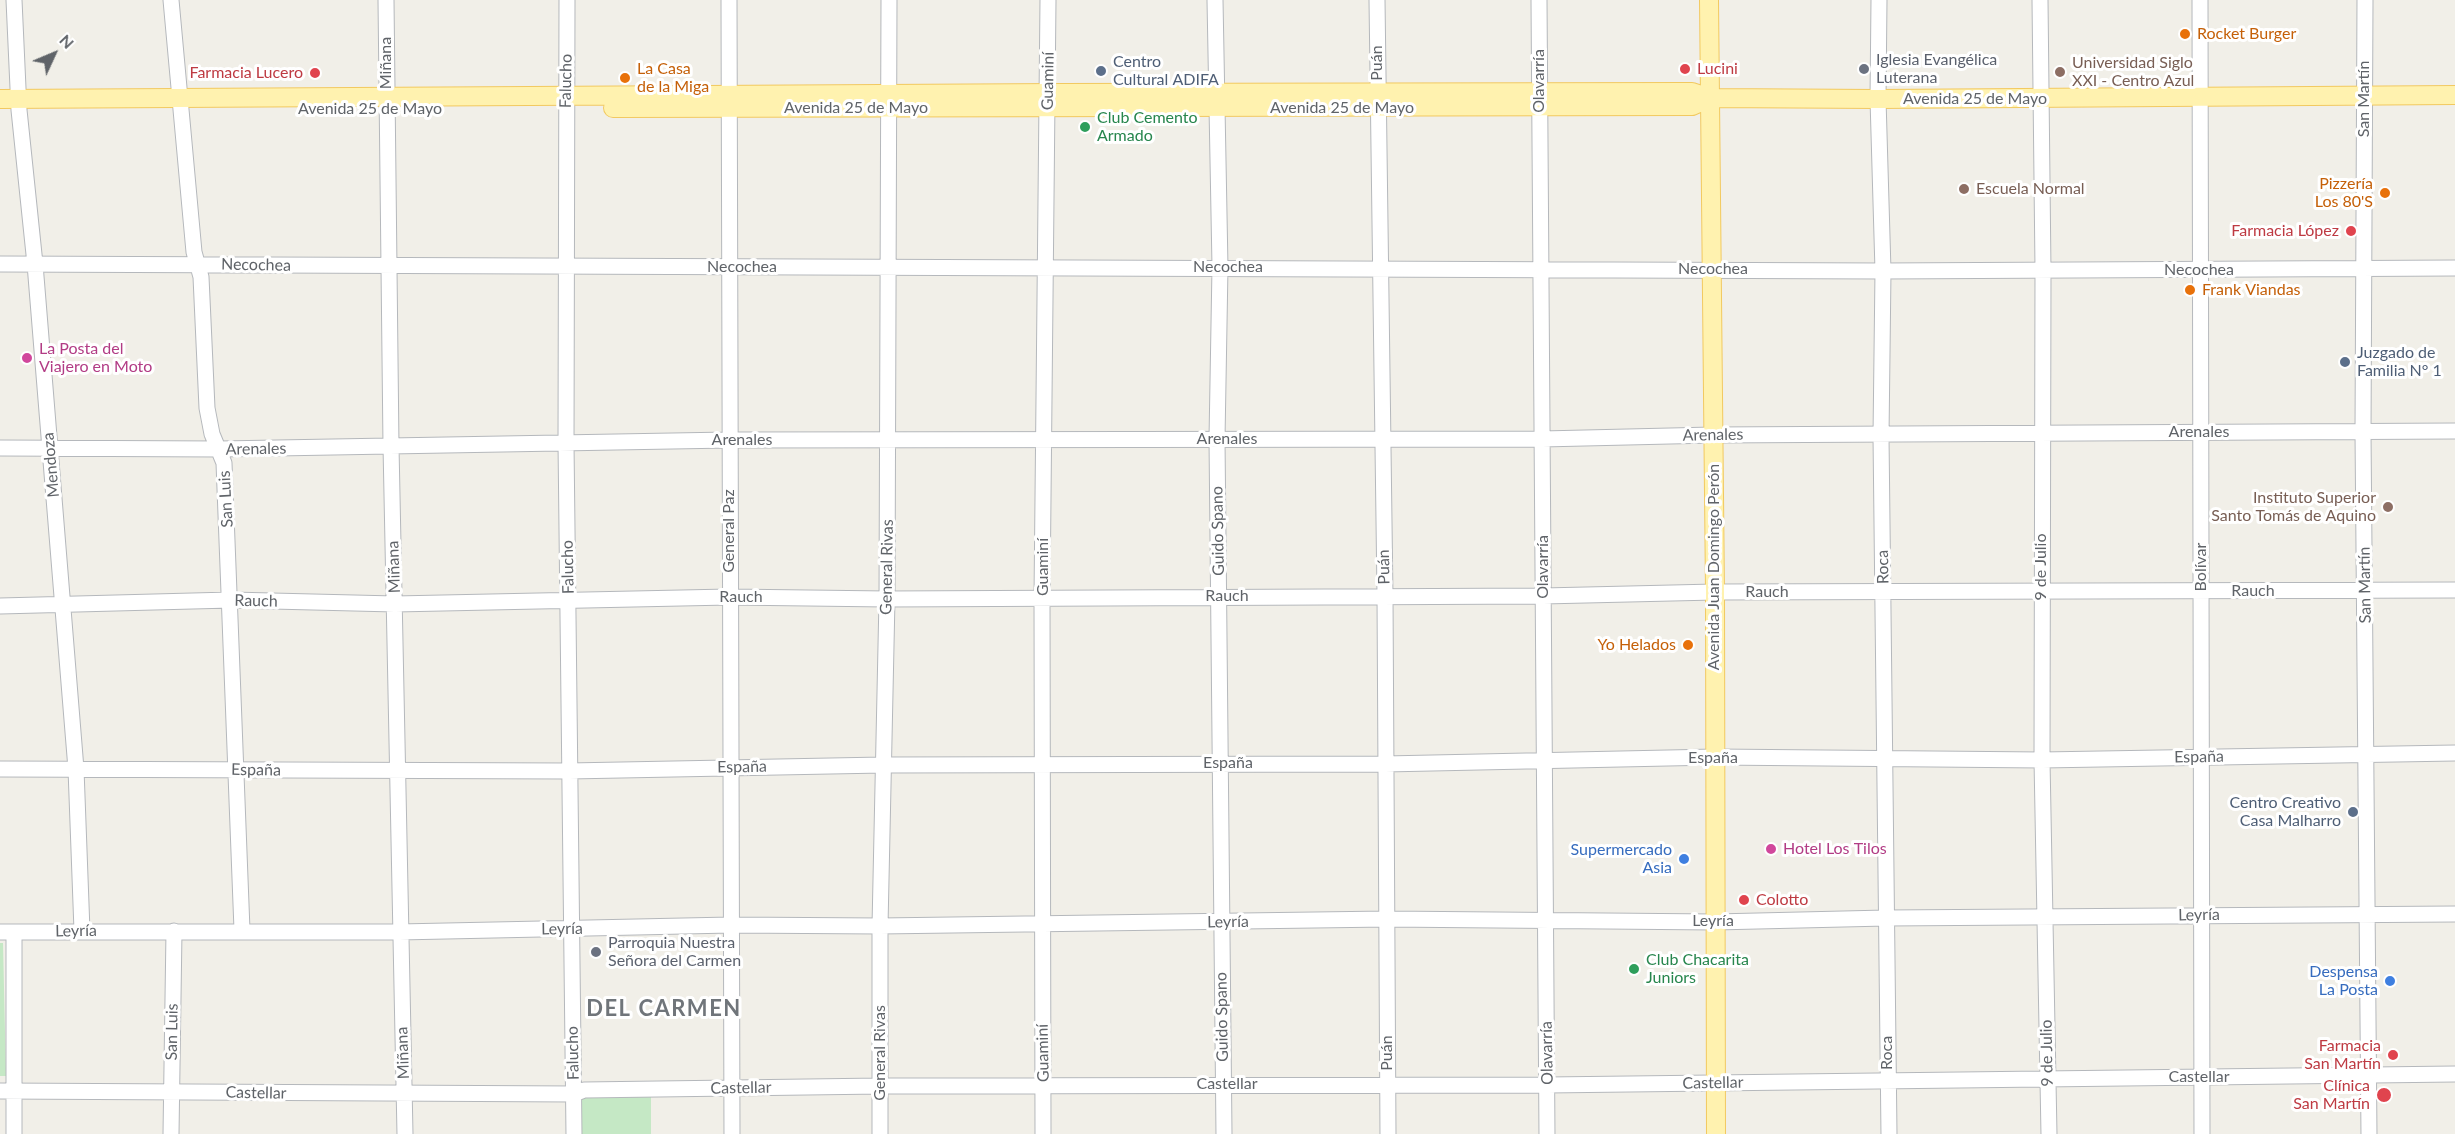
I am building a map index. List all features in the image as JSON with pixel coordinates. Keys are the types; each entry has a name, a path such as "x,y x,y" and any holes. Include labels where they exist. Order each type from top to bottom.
{"main road":[{"name":"Avenida Juan Domingo Perón","path":"1709,0 1715,592 1716,1134"},
{"name":"Avenida 25 de Mayo","path":"0,111 19,105 180,103 1538,100 1692,92 1710,98 1878,99 2455,95"},
{"name":"Avenida 25 de Mayo","path":"0,99 19,105"}],"street":[{"name":"Mendoza","path":"14,0 19,105 35,264 76,769 82,931"},
{"name":"San Luis","path":"171,0 197,265 201,277 207,408 212,434 224,463 242,930"},
{"name":"Miñana","path":"387,0 386,103 396,772 405,1134"},
{"name":"Falucho","path":"567,0 565,102 568,267 566,443 568,771 574,1134"},
{"name":"General Paz","path":"729,0 732,1134"},
{"name":"General Rivas","path":"880,1134 880,926 887,599 891,102 889,0"},
{"name":"Guaminí","path":"1043,1134 1042,597 1048,0"},
{"name":"Guido Spano","path":"1215,0 1220,267 1217,439 1224,1134"},
{"name":"Puán","path":"1377,0 1385,595 1388,1134"},
{"name":"Olavarría","path":"1539,0 1542,760 1547,1134"},
{"name":"Roca","path":"1879,0 1878,99 1883,271 1881,436 1889,1134"},
{"name":"9 de Julio","path":"2040,0 2039,99 2043,270 2042,760 2049,1134"},
{"name":"Bolívar","path":"2200,0 2202,1134"},
{"name":"San Martín","path":"2365,0 2363,432 2369,1134"},
{"name":"Necochea","path":"0,264 388,267 1712,268 1883,271 2455,268"},
{"name":"Arenales","path":"0,448 220,449 729,440 888,442 1542,439 2041,432 2455,431"},
{"name":"Rauch","path":"0,606 231,600 395,604 729,597 887,599 1543,596 1715,592 2455,590"},
{"name":"España","path":"0,770 568,771 883,765 1385,764 1715,757 2042,760 2455,753"},
{"name":"Leyría","path":"7,932 242,930 399,932 731,925 880,926 1387,919 1715,922 1886,918 2455,914"},
{"name":"San Luis","path":"171,1134 174,931"},
{"path":"7,932 7,1091 14,1134"},
{"name":"Castellar","path":"7,1091 404,1095 574,1094 584,1090 1044,1084 1715,1083 1887,1079 2455,1074"}],"green space":[{"path":"0,943 3,943 6,1076 0,1076"},
{"path":"581,1094 651,1094 651,1134 581,1134"}],"place":[{"name":"Rocket Burger","path":"2185,34"},
{"name":"Lucini","path":"1685,69"},
{"name":"Iglesia Evangélica Luterana","path":"1864,69"},
{"name":"Centro Cultural ADIFA","path":"1101,71"},
{"name":"Universidad Siglo XXI - Centro Azul","path":"2060,72"},
{"name":"Farmacia Lucero","path":"315,73"},
{"name":"La Casa de la Miga","path":"625,78"},
{"name":"Club Cemento Armado","path":"1085,127"},
{"name":"Escuela Normal","path":"1964,189"},
{"name":"Pizzería Los 80'S","path":"2385,193"},
{"name":"Farmacia López","path":"2351,231"},
{"name":"Frank Viandas","path":"2190,290"},
{"name":"La Posta del Viajero en Moto","path":"27,358"},
{"name":"Juzgado de Familia N° 1","path":"2345,362"},
{"name":"Instituto Superior Santo Tomás de Aquino","path":"2388,507"},
{"name":"Yo Helados","path":"1688,645"},
{"name":"Centro Creativo Casa Malharro","path":"2353,812"},
{"name":"Hotel Los Tilos","path":"1771,849"},
{"name":"Supermercado Asia","path":"1684,859"},
{"name":"Colotto","path":"1744,900"},
{"name":"Parroquia Nuestra Señora del Carmen","path":"596,952"},
{"name":"Club Chacarita Juniors","path":"1634,969"},
{"name":"Despensa La Posta","path":"2390,981"},
{"name":"Farmacia San Martín","path":"2393,1055"},
{"name":"Clínica San Martín","path":"2384,1095"}],"district":[{"name":"DEL CARMEN","path":"664,1009"}]}
